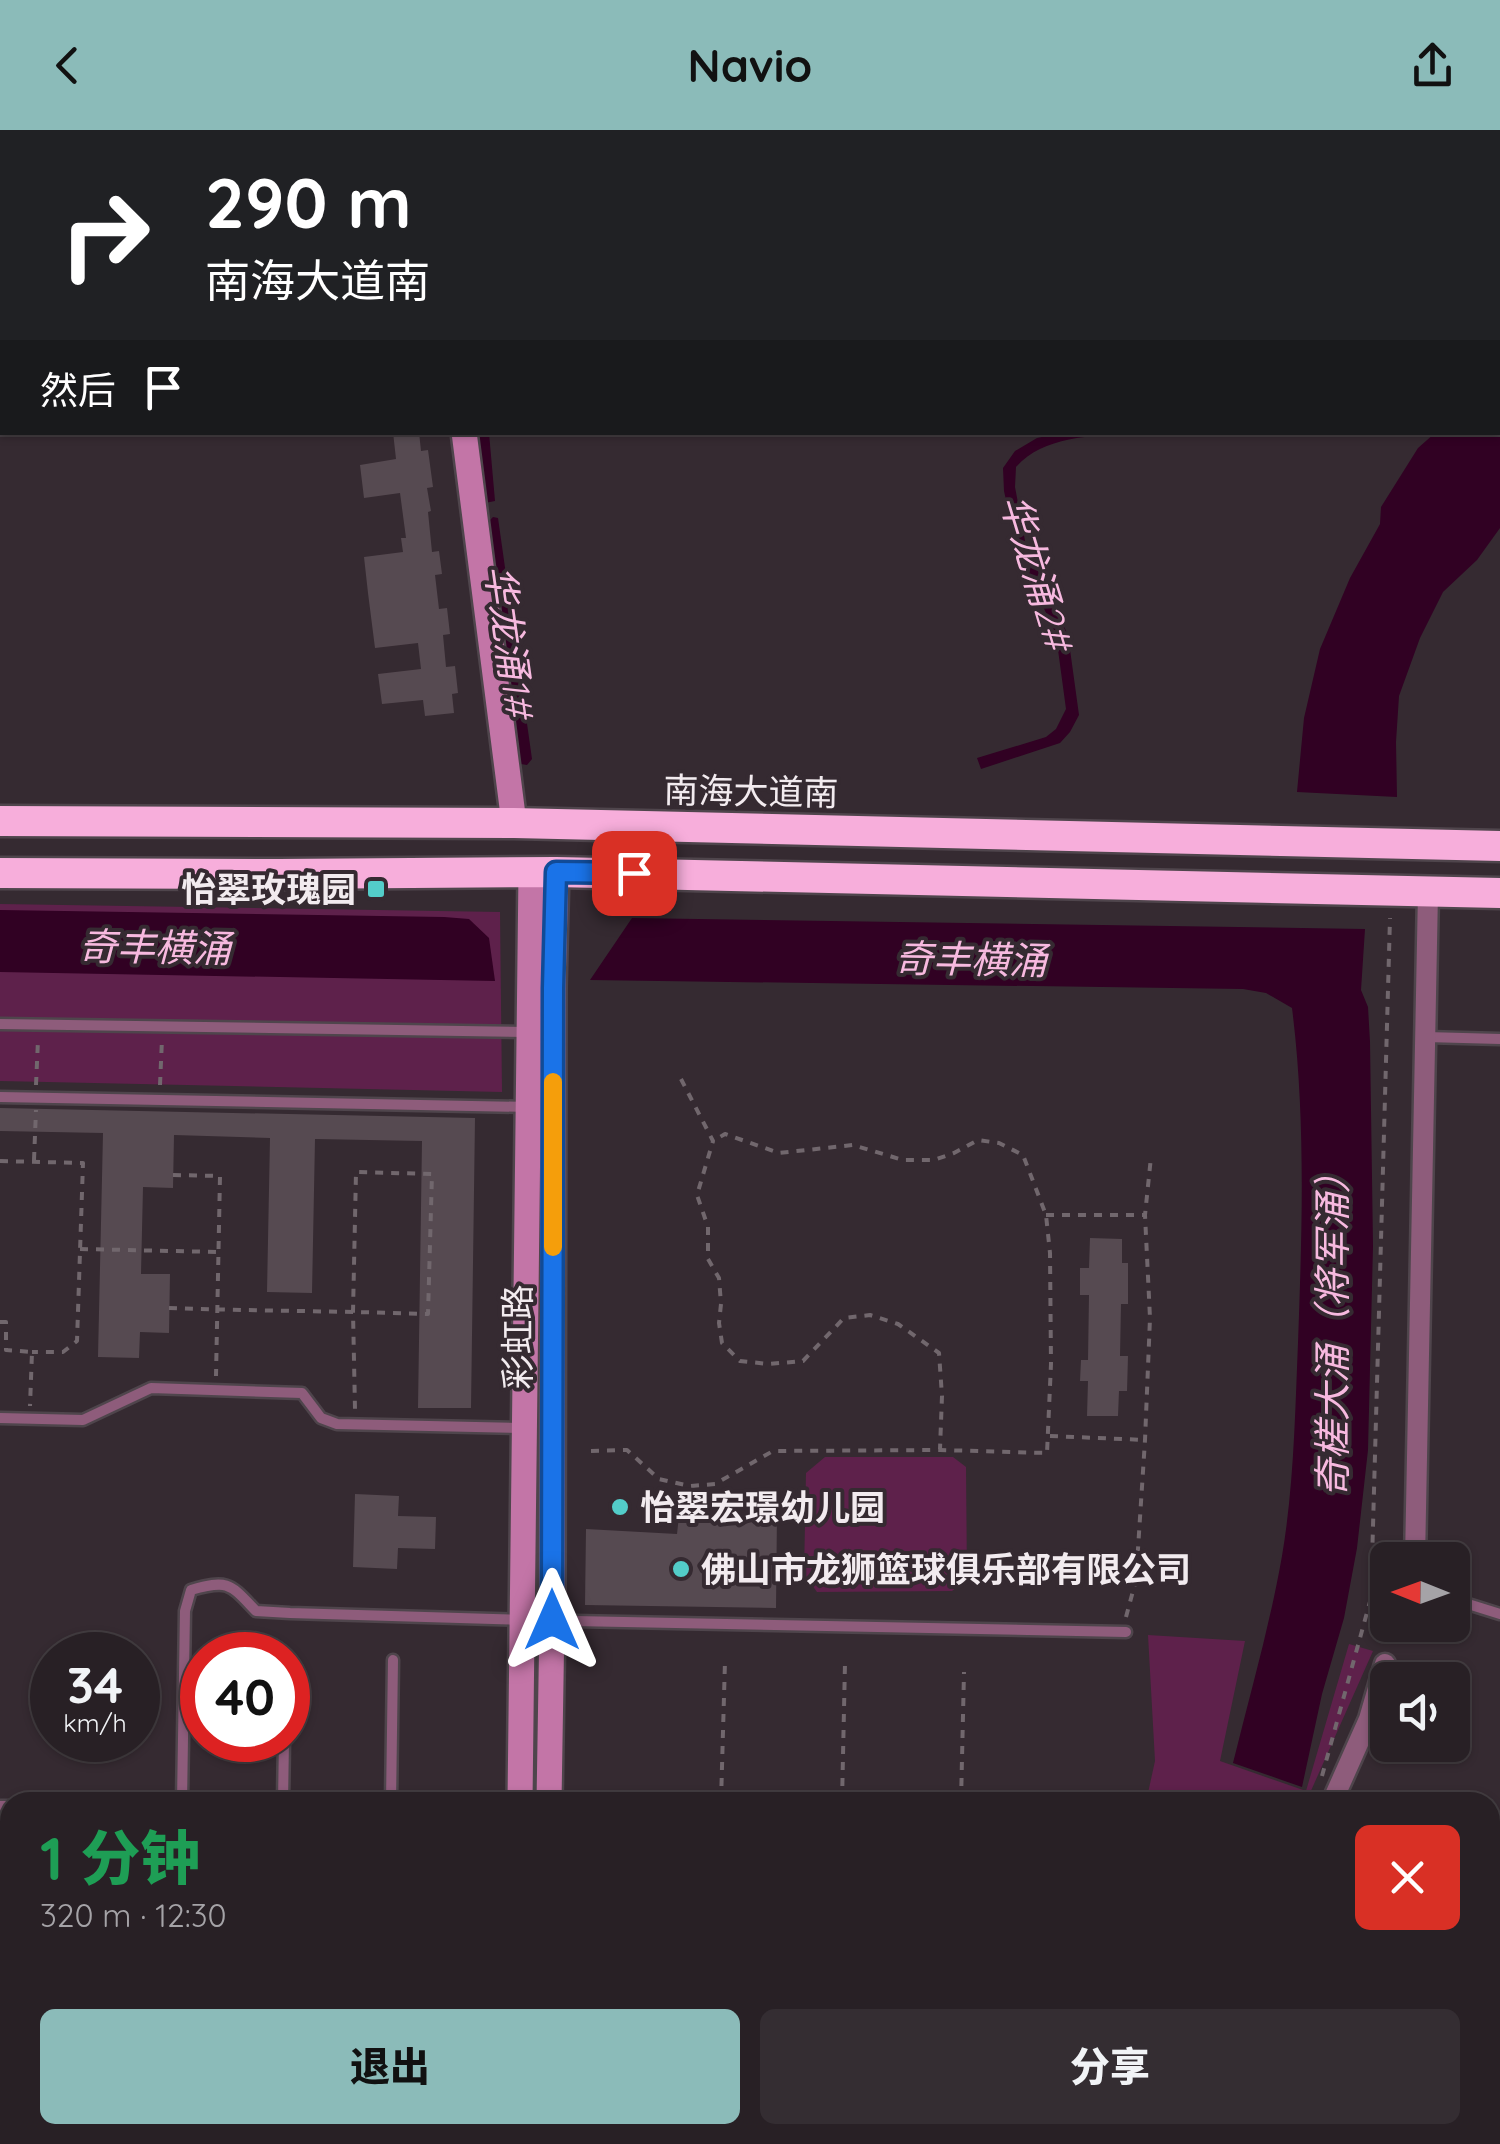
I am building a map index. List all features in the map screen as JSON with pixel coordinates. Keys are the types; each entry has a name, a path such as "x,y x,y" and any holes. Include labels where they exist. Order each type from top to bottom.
{"highway":[{"name":"南海大道南","path":"0,821 514,823 1500,846"},
{"path":"0,873 544,872 1500,894"}],"street":[{"path":"464,435 514,823"},
{"name":"彩虹路","path":"544,872 542,988 552,1620 549,1792"},
{"path":"1415,1542 1428,892"},
{"name":"彩虹路","path":"520,1792 530,1032 542,988"},
{"path":"1336,1792 1370,1715"}],"lane":[{"path":"0,1024 530,1032"},
{"path":"1425,1037 1500,1039"},
{"path":"0,1097 529,1107"},
{"path":"0,1418 83,1420 151,1388 302,1393 321,1418 337,1424 525,1428"},
{"path":"182,1792 185,1611 191,1590 214,1583 233,1587 256,1611 1126,1632"},
{"path":"1470,1605 1500,1614"},
{"path":"391,1792 393,1660"},
{"path":"282,1792 283,1762"}],"path":[{"path":"1314,1792 1320,1784 1371,1598 1390,918"},
{"path":"160,1100 163,1027"},
{"path":"681,1080 713,1140 698,1195 708,1227 708,1259 719,1278 718,1324 722,1344 740,1361 803,1362 844,1318 870,1315 898,1324 939,1353 940,1450"},
{"path":"591,1451 628,1450 659,1479 690,1486 714,1484 772,1452 1047,1453 1050,1252 1046,1214 1023,1155 999,1143 978,1140 934,1160 903,1160 853,1145 779,1154 725,1134 713,1140"},
{"path":"1126,1632 1136,1580 1145,1440 1150,1318 1145,1215 1151,1157"},
{"path":"0,1161 83,1163 78,1341 63,1352 6,1350 6,1322 0,1322"},
{"path":"169,1308 217,1310 353,1312 428,1314 432,1174 356,1172 353,1312 355,1424"},
{"path":"173,1175 220,1176 216,1391"},
{"path":"1046,1214 1145,1215"},
{"path":"80,1250 218,1252"},
{"path":"30,1418 32,1352"},
{"path":"1048,1436 1145,1440"},
{"path":"722,1792 725,1661"},
{"path":"842,1792 845,1663"},
{"path":"961,1792 964,1672"}],"shaded area":[{"path":"0,904 500,912 502,1092 0,1081"},
{"path":"825,1457 953,1457 966,1467 967,1579 952,1591 817,1592 804,1574 806,1473"},
{"path":"1148,1635 1245,1641 1220,1761 1306,1791 1349,1644 1373,1651 1310,1792 1148,1792 1155,1761"}],"water":[{"path":"476,435 489,435 495,501 485,503"},
{"name":"华龙涌2#","path":"1108,435 1054,443 1016,467 1015,487 1026,546 1068,635 1079,715 1060,743 981,769 977,758 1046,737 1056,729 1066,709 1056,635 1017,549 1004,491 1003,468 1015,451 1037,438"},
{"path":"1433,435 1500,435 1500,528 1477,560 1443,592 1420,638 1399,696 1397,797 1297,792 1304,718 1320,649 1350,578 1380,524 1381,507 1418,448"},
{"name":"华龙涌1#","path":"498,518 532,759 527,765 521,764 487,523"},
{"name":"奇丰横涌","path":"0,910 469,919 489,938 495,981 0,972"},
{"path":"632,918 1365,929 1361,990 1368,1007 1370,1042 1373,1246 1368,1450 1344,1618 1322,1694 1302,1787 1233,1763 1277,1582 1292,1476 1302,1176 1292,1008 1266,993 1243,989 590,980"}],"building":[{"path":"393,435 419,435 421,451 428,450 433,487 427,488 431,511 428,512 432,552 439,551 442,574 435,575 439,609 447,608 450,634 443,635 446,667 455,666 458,693 452,694 454,713 425,716 423,700 382,704 378,674 421,669 418,643 375,648 368,593 364,557 403,552 401,538 406,538 400,493 364,498 360,465 396,459"},
{"path":"0,1108 475,1118 471,1408 418,1408 422,1141 315,1139 312,1293 267,1292 270,1138 174,1135 173,1188 143,1187 141,1274 170,1274 169,1333 140,1332 139,1358 98,1357 103,1133 0,1131"},
{"path":"1090,1238 1122,1239 1122,1263 1128,1263 1128,1304 1121,1304 1120,1356 1128,1356 1127,1391 1119,1391 1118,1416 1087,1416 1088,1381 1080,1381 1081,1360 1088,1360 1089,1295 1080,1295 1080,1268 1089,1268"},
{"path":"355,1494 399,1496 398,1516 436,1517 435,1549 398,1548 397,1569 353,1567"},
{"name":"佛山市龙狮篮球俱乐部有限公司","path":"777,1512 776,1608 585,1605 586,1529 677,1534 679,1516"}],"slow traffic":[{"path":"553,1082 553,1247"}],"place":[{"name":"怡翠玫瑰园","path":"376,889"},
{"name":"怡翠宏璟幼儿园","path":"620,1507"},
{"name":"佛山市龙狮篮球俱乐部有限公司","path":"681,1569"}],"route":[{"path":"552,1620 556,872 634,873"}],"water label":[{"name":"奇槎大涌（将军涌）","path":"1332,1326"}]}
